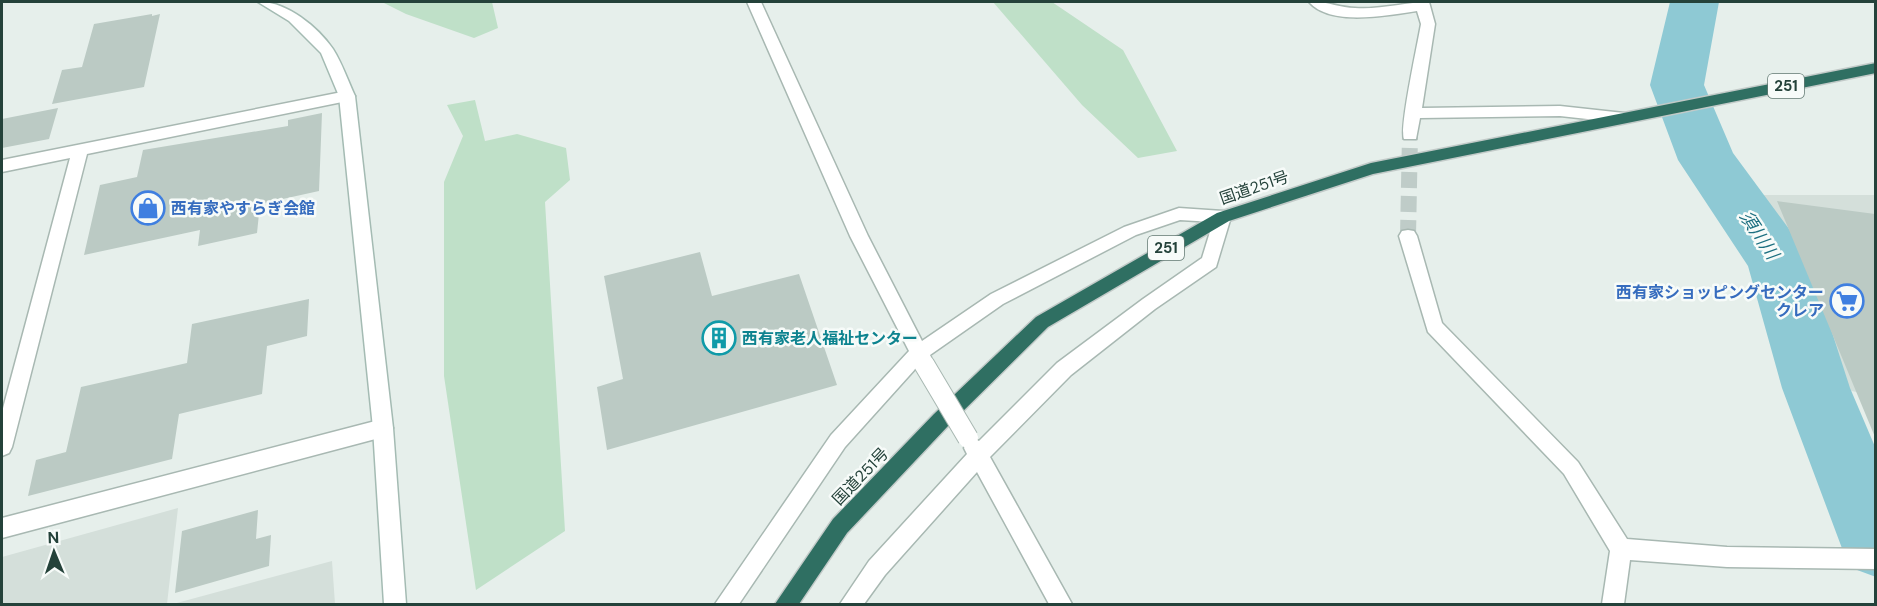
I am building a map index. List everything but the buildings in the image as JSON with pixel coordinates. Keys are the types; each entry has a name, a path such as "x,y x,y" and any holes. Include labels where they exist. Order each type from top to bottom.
{"highway":[{"name":"国道251号","path":"786,604 840,526 941,420 1042,322 1223,217 1371,169 1875,68"}],"street":[{"path":"265,2 294,18 327,51 347,96 383,428 395,604"},
{"path":"754,2 859,236 922,358 1061,604"},
{"path":"1316,2 1331,10 1353,14 1422,4 1428,24 1410,135"},
{"path":"2,166 347,96"},
{"path":"1412,113 1560,111 1624,118"},
{"path":"2,447 80,150"},
{"path":"726,604 838,441 922,358 996,300 1130,231 1179,214 1223,217 1210,262 1064,369 973,447 850,604"},
{"path":"1408,236 1434,327 1570,468 1620,549 1612,604"},
{"path":"2,528 383,428"},
{"path":"1620,549 1727,557 1872,559"}],"shaded area":[{"name":"西有家ショッピングセンター クレア","path":"1760,195 1875,195 1875,397 1833,386"},
{"path":"178,508 167,604 2,604 2,557"},
{"path":"332,561 335,604 173,604"}],"green space":[{"path":"382,2 492,2 498,28 474,38 406,14"},
{"path":"993,2 1052,2 1123,50 1177,151 1138,158 1082,105"},
{"path":"475,100 485,141 517,134 566,148 570,180 545,202 565,531 476,590 444,376 444,182 463,136 447,105"}],"waterway":[{"name":"須川川","path":"1694,2 1677,85 1707,160 1778,261 1816,388 1876,542"}],"tunnel":[{"path":"1408,236 1410,135"}],"place":[{"name":"西有家やすらぎ会館","path":"148,208"},
{"name":"西有家ショッピングセンター クレア","path":"1847,301"},
{"name":"西有家老人福祉センター","path":"719,338"}]}
